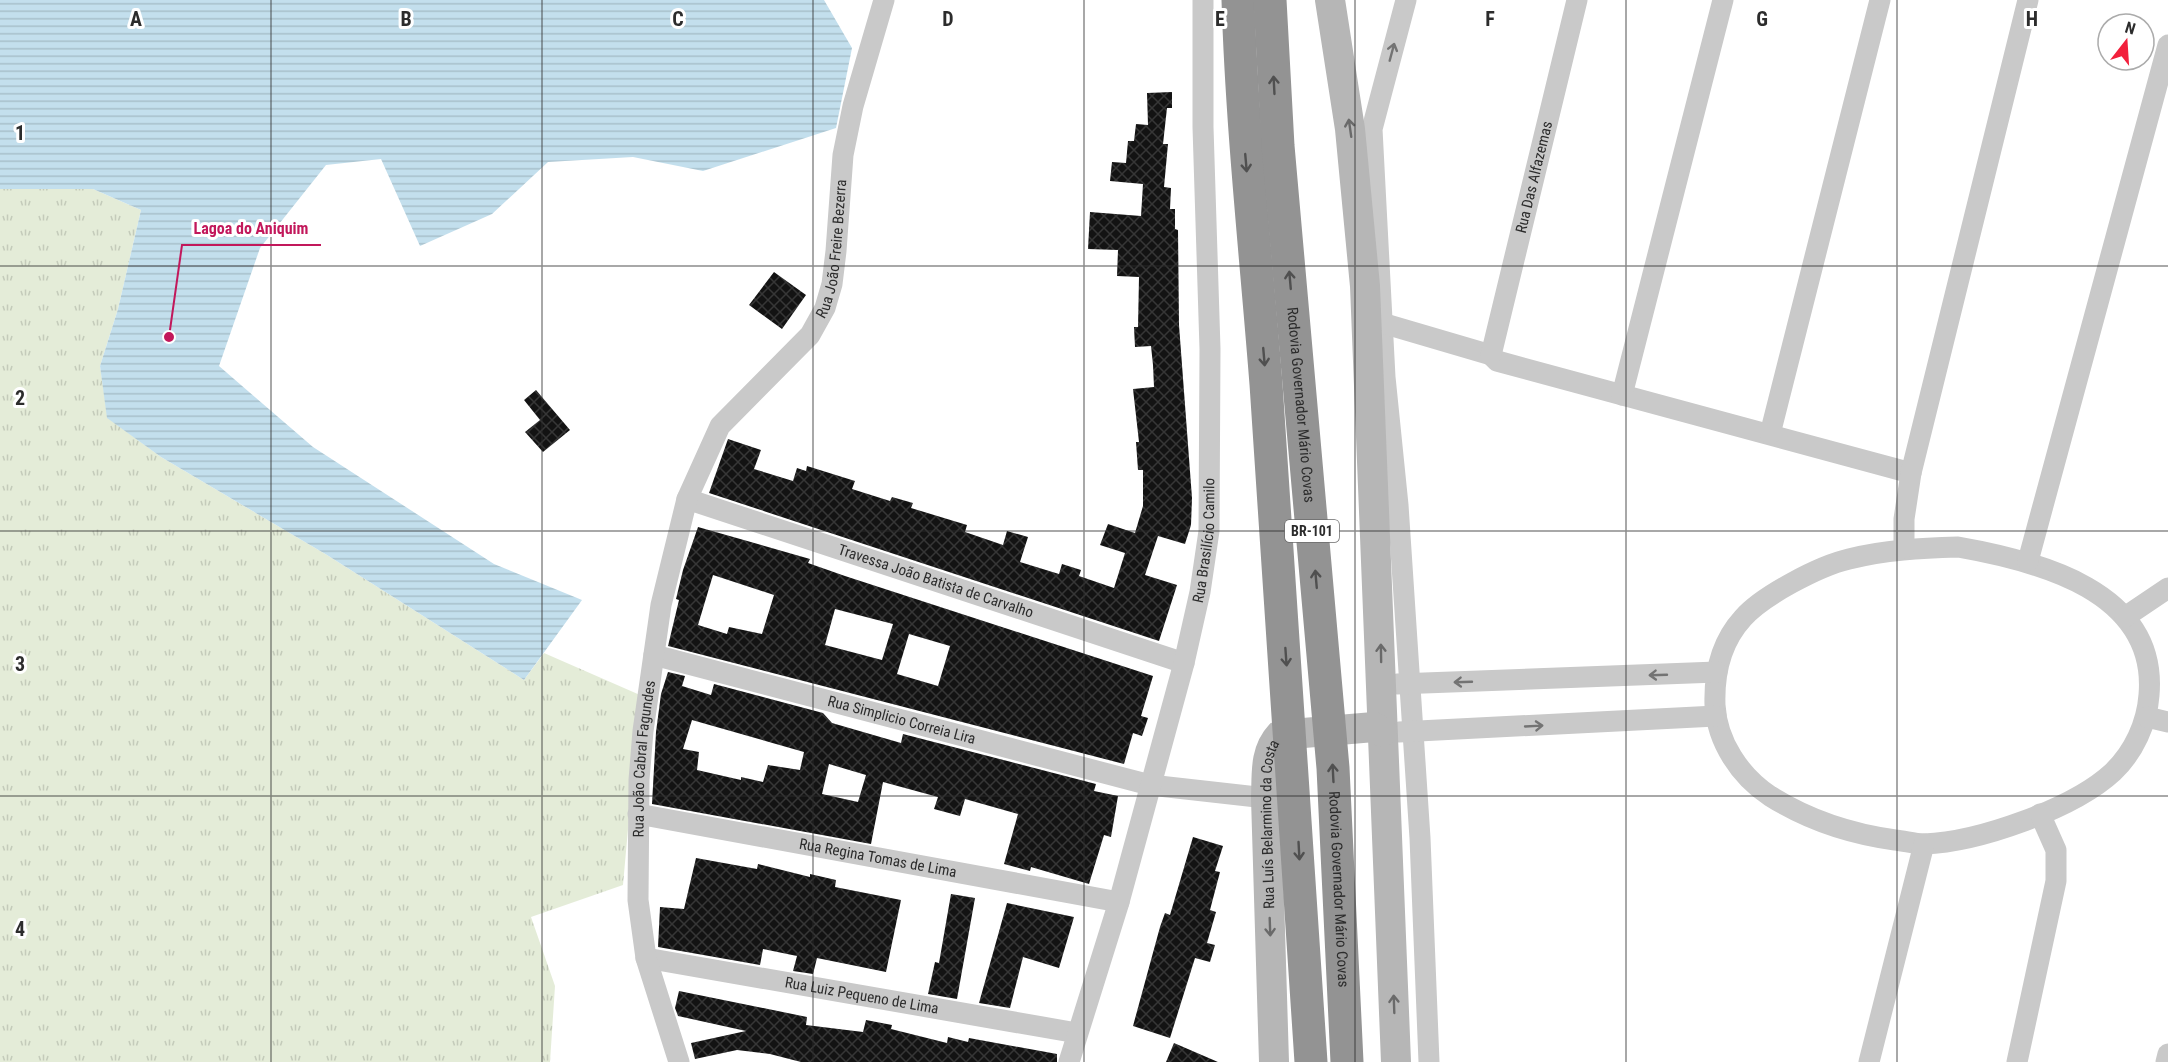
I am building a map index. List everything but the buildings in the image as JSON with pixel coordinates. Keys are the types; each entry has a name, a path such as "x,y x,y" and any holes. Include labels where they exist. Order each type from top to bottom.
{"highway":[{"name":"BR-101","path":"1238,0 1240,80 1290,710 1311,1062"},
{"name":"Rodovia Governador Mário Covas","path":"1270,0 1278,146 1333,768 1347,1062"}],"main road":[{"path":"1329,0 1350,129 1360,221 1395,684 1382,732 1396,1062"},
{"name":"Rua Luís Belarmino da Costa","path":"1274,1062 1266,798 1267,764 1272,744 1280,735 1374,727 1382,732"}],"street":[{"name":"Rua João Freire Bezerra","path":"704,459 720,426 810,334 825,308 832,284 836,251 843,154 853,106 884,0"},
{"name":"Rua Brasilício Camilo","path":"1074,1052 1119,902 1184,663 1200,592 1209,531 1210,349 1203,127 1203,0"},
{"path":"1406,0 1372,129 1387,409 1398,505 1395,684 1412,733 1420,838 1429,1062"},
{"name":"Rua Das Alfazemas","path":"1491,355 1577,0"},
{"path":"1622,394 1723,0"},
{"path":"1770,434 1880,0"},
{"path":"1904,548 1904,519 1911,473 2028,0"},
{"path":"2028,561 2168,45"},
{"path":"1382,323 1491,355 1497,361 1911,473"},
{"name":"Rua João Cabral Fagundes","path":"679,1062 646,958 638,900 638,814 643,731 661,605 687,499 704,459"},
{"name":"Travessa João Batista de Carvalho","path":"687,499 1184,663"},
{"path":"1958,547 2028,561 2069,576 2095,591 2125,616 2141,644 2151,676 2147,717 2133,746 2114,771 2087,792 2040,814 1980,834 1923,844 1858,834 1793,811 1751,784 1732,758 1716,716 1714,685 1720,655 1743,618 1793,581 1845,559 1904,548 1958,547"},
{"path":"2125,616 2168,588"},
{"name":"Rua Simplicio Correia Lira","path":"654,655 1150,785 1266,798"},
{"path":"1395,684 1717,672"},
{"path":"1382,732 1412,733 1716,716"},
{"path":"2147,717 2168,722"},
{"name":"Rua Regina Tomas de Lima","path":"638,814 1119,902"},
{"path":"2017,1062 2056,881 2056,850 2040,814"},
{"path":"1869,1062 1923,844"},
{"name":"Rua Luiz Pequeno de Lima","path":"646,958 1074,1052"},
{"path":"2166,1062 2168,1054"}],"green space":[{"path":"0,189 93,189 141,210 118,309 100,366 108,418 161,457 327,555 524,680 544,653 640,695 623,885 531,917 555,986 550,1062 0,1062"}],"water":[{"path":"0,0 824,0 852,48 836,128 703,171 633,157 548,162 492,214 420,246 381,159 326,165 260,248 219,366 313,447 494,564 582,600 524,680 327,555 161,457 107,418 100,366 118,309 141,210 93,189 0,189"}],"place":[{"name":"Lagoa do Aniquim","path":"169,337"}]}
